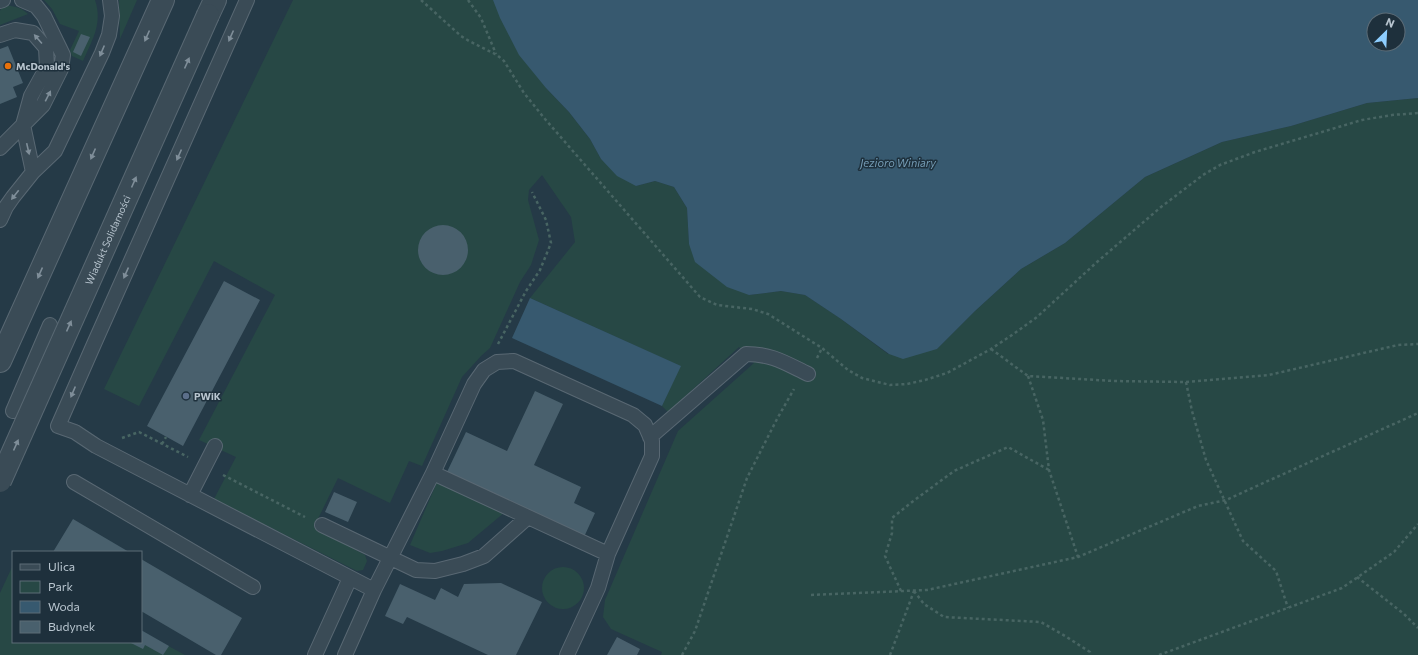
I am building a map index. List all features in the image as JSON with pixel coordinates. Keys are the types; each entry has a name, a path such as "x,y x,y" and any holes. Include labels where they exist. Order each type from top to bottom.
{"street":[{"path":"0,361 163,0"},
{"name":"Wiadukt Solidarności","path":"0,480 215,0"}],"lane":[{"path":"0,148 43,105 61,69 63,55 44,16 36,6 22,0"},
{"path":"0,219 13,196 33,172 55,151 102,53 109,35 112,16 110,0"},
{"path":"247,0 58,426 75,432 96,446 374,590"},
{"path":"0,35 15,30 33,34 46,48 47,67 31,96 23,125 33,172"},
{"path":"13,410 50,325"},
{"path":"650,437 746,354 759,354 774,358 808,374"},
{"path":"345,655 374,590 433,473 474,384 484,370 497,362 514,361 633,415 645,425 652,441 652,456 608,554 598,588 567,655"},
{"path":"190,495 215,446"},
{"path":"433,473 608,554"},
{"path":"74,482 253,587"},
{"path":"322,525 416,570 435,571 463,564 484,556 528,517"},
{"path":"315,655 350,578"}],"path":[{"path":"421,0 461,36 496,54"},
{"path":"468,0 480,18 496,54 508,67 524,93 700,297 717,305 768,314 822,348 848,370 862,378 890,385 907,384 947,373 991,349 1037,317 1096,262 1161,207 1203,175 1220,165 1254,152 1362,120 1392,115 1418,113"},
{"path":"497,362 498,342 526,291 540,270 551,244 546,220 532,192"},
{"path":"991,349 1028,376 1114,381 1186,382 1269,375 1398,345 1418,344"},
{"path":"682,655 695,631 747,478 777,419 800,380 808,374 822,348"},
{"path":"1028,376 1043,420 1049,470 1078,557"},
{"path":"1186,382 1192,411 1206,460 1226,500 1243,541 1276,571 1288,608"},
{"path":"811,595 927,590 1078,557 1198,506 1226,500 1418,413"},
{"path":"162,444 166,437"},
{"path":"901,591 885,556 892,533 892,518 954,471 1008,447 1049,470"},
{"path":"1159,655 1342,588 1394,552 1418,524"},
{"path":"1358,577 1404,614 1418,628"},
{"path":"890,655 914,590"},
{"path":"914,590 924,604 944,617 1042,622 1090,652 1090,655"}],"green space":[{"path":"44,0 95,0 98,17 97,24 93,39 83,61 72,56 70,50 79,31 60,24 52,9"},
{"path":"119,0 137,0 120,39"},
{"path":"293,0 536,0 546,88 569,112 590,139 601,159 636,186 655,181 674,187 687,208 689,244 749,295 781,291 805,295 841,319 888,354 937,349 975,311 1021,269 1065,243 1145,177 1222,142 1291,126 1367,103 1418,98 1418,655 661,655 662,652 611,629 603,617 605,600 678,431 754,363 739,347 668,412 662,406 680,366 530,298 575,242 571,217 542,175 529,190 528,200 539,240 531,265 520,282 490,348 462,377 422,466 409,461 390,503 338,478 314,527 365,555 367,561 363,570 357,571 214,499 236,457 199,440 275,295 214,261 139,406 104,389"},
{"path":"3,5 17,7 28,14 0,25 0,11"},
{"path":"438,480 505,512 468,543 430,553 410,545"},
{"path":"12,567 12,643 142,643 142,641 150,636 185,655 0,655 0,593"},
{"path":"559,567 567,567 575,570 581,576 584,588 581,600 575,606 567,609 559,609 551,606 545,600 542,592 542,584 545,576 551,570"}],"water":[{"name":"Jezioro Winiary","path":"493,0 1418,0 1418,98 1367,103 1291,126 1222,142 1145,177 1065,243 1021,269 975,311 937,349 903,359 889,354 805,295 781,291 749,295 727,287 695,262 689,244 687,208 674,187 655,181 636,186 617,176 601,159 590,139 569,112 546,88 519,55 500,18"},
{"path":"530,298 681,366 662,406 512,338"}],"building":[{"path":"81,34 90,37 81,56 73,52"},
{"name":"McDonald's","path":"8,46 23,83 13,87 17,97 0,104 0,49"},
{"path":"443,225 452,227 463,236 468,250 466,259 457,270 443,275 434,273 423,264 418,250 420,241 429,230"},
{"path":"224,281 260,300 183,446 147,426"},
{"path":"535,391 563,404 534,465 581,487 574,503 595,513 584,537 447,472 466,432 507,451"},
{"path":"334,492 357,502 348,522 325,512"},
{"path":"73,519 127,551 54,551"},
{"path":"142,560 242,618 221,655 216,655 142,612"},
{"path":"501,583 542,602 516,655 488,655 407,617 403,624 385,616 400,584 435,600 441,588 458,597 464,584"},
{"path":"142,631 169,646 163,655 145,645 143,649 131,643 142,643"},
{"path":"617,637 640,649 637,655 607,655"}],"place":[{"name":"McDonald's","path":"8,66"},
{"name":"PWiK","path":"186,396"}]}
